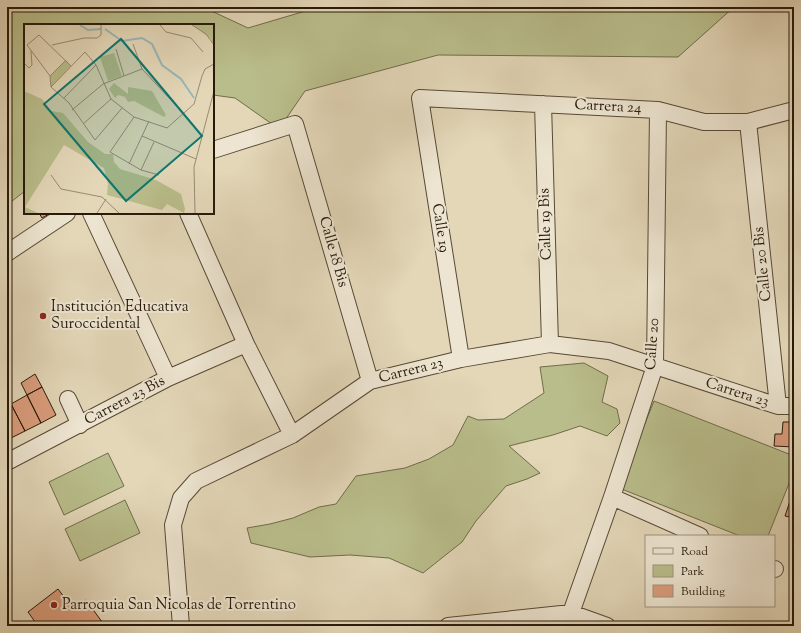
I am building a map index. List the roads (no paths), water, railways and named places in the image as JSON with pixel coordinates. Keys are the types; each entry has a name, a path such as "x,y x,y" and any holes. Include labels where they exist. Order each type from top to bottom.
{"street":[{"name":"Carrera 24","path":"420,98 658,110 704,122 748,122 794,110"},
{"name":"Calle 19","path":"420,98 461,359"},
{"name":"Calle 19 Bis","path":"543,104 550,344"},
{"name":"Calle 20","path":"571,612 612,497 655,366 658,110"},
{"name":"Calle 20 Bis","path":"748,122 786,406"},
{"name":"Calle 18 Bis","path":"214,150 295,124 370,381"},
{"path":"7,253 66,214"},
{"path":"91,214 168,378"},
{"path":"188,214 246,344 292,435"},
{"name":"Carrera 23 Bis","path":"7,462 168,378 246,344"},
{"name":"Carrera 23","path":"181,626 173,525 181,498 196,481 292,435 370,381 461,359 550,344 609,351 786,406"},
{"path":"68,399 80,425"},
{"path":"612,497 698,535"},
{"path":"448,626 571,612 608,626"}],"place":[{"name":"Institución Educativa Suroccidental","path":"43,316"},
{"name":"Parroquia San Nicolas de Torrentino","path":"54,605"}]}
